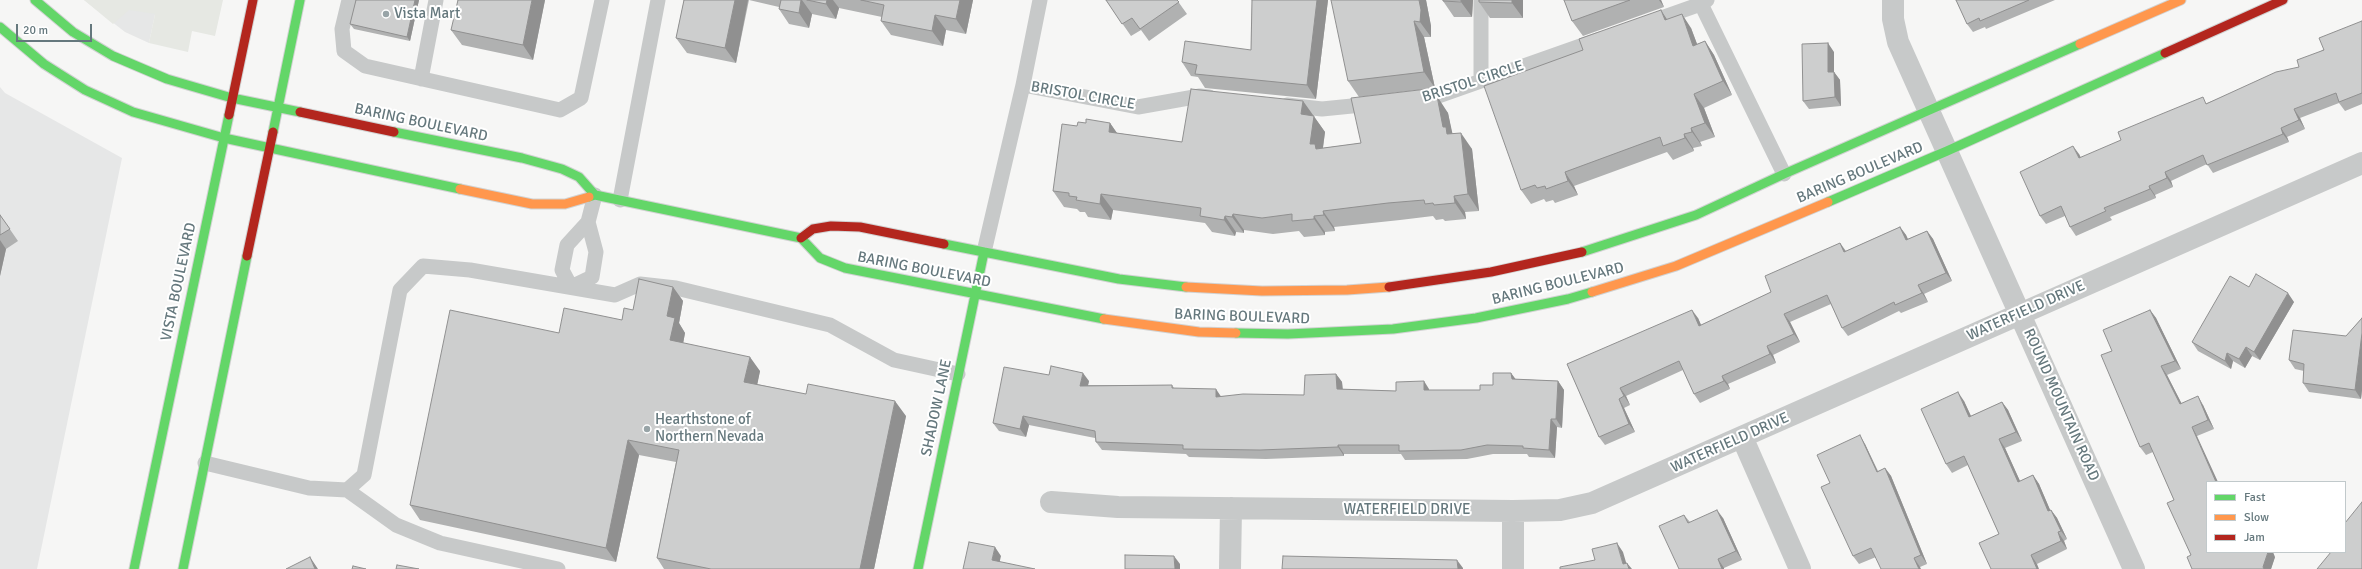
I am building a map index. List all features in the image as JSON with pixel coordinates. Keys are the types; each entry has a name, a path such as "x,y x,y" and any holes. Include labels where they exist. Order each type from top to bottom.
{"main road":[{"name":"BARING BOULEVARD","path":"35,0 73,32 113,56 167,79 232,98 522,158 562,169 579,177 595,195"},
{"name":"VISTA BOULEVARD","path":"134,569 253,0"},
{"path":"183,569 300,0"},
{"name":"BARING BOULEVARD","path":"2181,0 1784,174 1696,215 1581,253 1491,272 1409,285 1347,290 1262,292 1189,287 1119,279 860,227 831,226 813,229 801,238 820,258 845,268 975,295 1149,327 1243,334 1340,333 1476,318 1568,299 1676,266 1947,151 2283,0"},
{"path":"0,27 44,64 85,90 133,112 224,138 269,149 532,204 565,204 595,195 801,238"},
{"name":"SHADOW LANE","path":"918,569 984,252"}],"street":[{"name":"ROUND MOUNTAIN ROAD","path":"1893,0 1893,19 1898,42 2134,569"},
{"name":"WATERFIELD DRIVE","path":"1051,502 1118,507 1513,510 1560,510 1592,503 2362,163"},
{"path":"1742,437 1800,569"},
{"path":"1230,569 1231,508"},
{"path":"1513,510 1513,569"}],"lane":[{"path":"349,0 342,29 344,51 365,66 560,110 581,98 602,0"},
{"path":"421,79 436,0"},
{"path":"620,200 658,0"},
{"name":"BRISTOL CIRCLE","path":"984,252 1023,85 1040,0"},
{"path":"1481,0 1482,80"},
{"path":"1635,27 1704,2 1784,174"},
{"name":"BRISTOL CIRCLE","path":"1399,102 1430,99 1613,35"},
{"name":"BRISTOL CIRCLE","path":"1023,85 1138,107 1200,96 1223,99"},
{"path":"1269,104 1322,109 1384,103"},
{"path":"571,287 562,270 567,245 588,222 595,195"},
{"path":"571,287 592,277 596,252 588,222"},
{"path":"347,490 364,475 400,290 423,266 470,270 615,295 640,284 676,288 830,325 894,360 958,374"},
{"path":"205,463 309,488 347,490 396,525 440,543 558,569"}],"shaded area":[{"path":"84,0 158,0 149,43 125,32"},
{"path":"84,0 223,0 215,36 192,31 188,52 149,43 155,14 129,10 113,24"},
{"path":"0,87 5,93 122,158 37,569 0,569"}],"building":[{"name":"Vista Mart","path":"356,0 415,0 407,37 350,24"},
{"path":"458,0 532,0 523,45 451,30"},
{"path":"684,0 735,0 725,48 676,38"},
{"path":"781,0 801,0 799,13 779,9"},
{"path":"807,0 827,0 826,4"},
{"path":"861,0 960,0 956,19 935,15 932,31 881,21 884,5"},
{"path":"1106,0 1177,0 1179,2 1140,29 1132,18 1122,24"},
{"path":"1252,0 1317,0 1307,85 1195,74 1197,65 1182,62 1185,41 1251,50"},
{"path":"1331,0 1419,0 1421,10 1420,22 1414,21 1424,72 1348,81"},
{"path":"1461,0 1461,2 1443,1"},
{"path":"1479,0 1512,0 1512,3 1479,2"},
{"path":"1564,0 1630,0 1572,21"},
{"path":"1956,0 2029,0 1980,21 1979,18 1967,24"},
{"path":"1661,10 1665,20 1682,14 1693,46 1705,41 1723,81 1694,94 1705,123 1691,128 1692,132 1684,134 1685,138 1663,146 1660,137 1565,172 1568,181 1546,189 1545,186 1537,188 1535,185 1521,190 1484,86 1583,50 1579,39"},
{"path":"2362,21 2362,93 2339,102 2336,93 2294,109 2299,120 2281,128 2283,134 2207,165 2203,155 2165,172 2167,178 2149,186 2150,189 2104,208 2106,211 2070,227 2061,206 2040,216 2020,172 2073,146 2079,158 2121,140 2118,132 2142,122 2203,97 2206,104 2276,72 2299,67 2297,60 2324,50 2319,38"},
{"path":"1828,43 1828,72 1834,72 1835,97 1803,101 1802,44"},
{"path":"1191,89 1303,101 1301,114 1314,116 1310,144 1315,144 1316,149 1361,143 1351,98 1427,89 1429,98 1437,96 1443,127 1446,127 1447,134 1461,133 1468,194 1454,196 1455,203 1434,205 1433,203 1425,204 1424,200 1388,203 1323,211 1324,215 1314,216 1314,219 1292,221 1292,214 1262,218 1233,214 1232,217 1225,216 1224,220 1200,216 1201,208 1101,194 1100,204 1076,200 1077,197 1069,196 1069,193 1053,191 1062,124 1077,126 1078,122 1086,123 1086,119 1110,123 1109,132 1182,142"},
{"path":"0,215 10,229 0,235"},
{"path":"1900,227 1906,240 1927,231 1946,273 1918,285 1922,293 1895,305 1894,302 1842,328 1827,295 1784,314 1794,334 1767,346 1770,354 1722,376 1724,381 1694,394 1679,361 1620,388 1624,396 1619,399 1629,424 1599,437 1567,364 1692,310 1699,326 1771,292 1765,276 1840,243 1844,252"},
{"path":"2256,274 2288,293 2254,352 2246,347 2239,359 2227,353 2225,361 2192,342 2230,276 2249,287"},
{"name":"Hearthstone of Northern Nevada","path":"639,279 673,287 667,316 675,318 670,340 750,357 744,382 806,394 808,384 895,401 860,569 711,569 657,558 679,450 628,440 606,548 410,505 450,310 559,333 564,308 622,320 624,308 633,310"},
{"path":"2150,310 2175,361 2161,366 2180,404 2198,396 2208,420 2192,427 2216,481 2206,481 2206,553 2268,553 2263,567 2264,569 2192,569 2187,557 2191,555 2167,503 2174,500 2149,443 2140,447 2101,355 2112,351 2103,330"},
{"path":"2362,318 2362,333 2355,390 2303,383 2304,364 2289,360 2293,330 2346,336"},
{"path":"1051,366 1083,373 1080,386 1172,385 1172,388 1216,389 1216,397 1243,394 1304,395 1305,375 1336,374 1337,389 1396,391 1396,382 1424,381 1424,390 1480,390 1480,385 1493,385 1493,373 1511,373 1512,379 1558,381 1556,419 1551,419 1549,450 1523,448 1523,446 1487,445 1461,450 1399,451 1399,445 1338,445 1338,447 1260,450 1183,449 1183,445 1096,442 1095,431 1023,416 1020,429 993,423 1004,367 1049,375"},
{"path":"1958,392 1969,417 2002,402 2016,432 1999,439 2018,482 2033,475 2048,511 2051,510 2061,531 2058,532 2061,541 2031,555 2037,569 1991,569 1979,543 1999,534 1964,456 1946,464 1921,409"},
{"path":"1860,435 1877,472 1885,468 1921,555 1914,558 1919,569 1881,569 1871,548 1853,556 1821,487 1830,483 1817,455"},
{"path":"2362,502 2362,569 2317,569 2330,553 2346,553 2346,522"},
{"path":"1717,510 1736,551 1718,559 1722,569 1679,569 1659,526 1684,515 1688,523"},
{"path":"969,542 995,547 992,560 1035,569 963,569"},
{"path":"1617,543 1623,564 1627,563 1629,569 1560,569 1560,567 1595,560 1592,549"},
{"path":"1125,555 1174,556 1175,569 1125,569"},
{"path":"1283,556 1457,560 1458,569 1282,569"},
{"path":"310,557 315,569 286,569"},
{"path":"397,565 419,569 396,569"},
{"path":"353,566 366,569 352,569"}],"traffic: fast":[{"path":"35,0 73,32 113,56 167,79 232,98 300,112"},
{"path":"273,132 300,0"},
{"path":"0,27 44,64 85,90 133,112 224,138 460,189"},
{"path":"1582,252 1696,215 1784,174 2080,44"},
{"path":"1828,202 1947,151 2165,53"},
{"path":"134,569 229,115"},
{"path":"394,132 522,158 562,169 579,177 595,195"},
{"path":"589,197 595,195 801,238 820,258 845,268 1104,319"},
{"path":"944,244 1119,279 1186,287"},
{"path":"918,569 984,252"},
{"path":"183,569 247,256"},
{"path":"1236,333 1288,334 1393,329 1476,318 1568,299 1592,292"}],"traffic: slow":[{"path":"2080,44 2181,0"},
{"path":"460,189 532,204 565,204 589,197"},
{"path":"1592,292 1676,266 1828,202"},
{"path":"1186,287 1262,291 1347,290 1389,287"},
{"path":"1104,319 1199,332 1236,333"}],"traffic: jam":[{"path":"229,115 253,0"},
{"path":"2165,53 2283,0"},
{"path":"300,112 394,132"},
{"path":"247,256 273,132"},
{"path":"801,238 813,229 831,226 860,227 944,244"},
{"path":"1389,287 1491,272 1582,252"}],"place":[{"name":"Vista Mart","path":"386,14"},
{"name":"Hearthstone of Northern Nevada","path":"647,429"}]}
